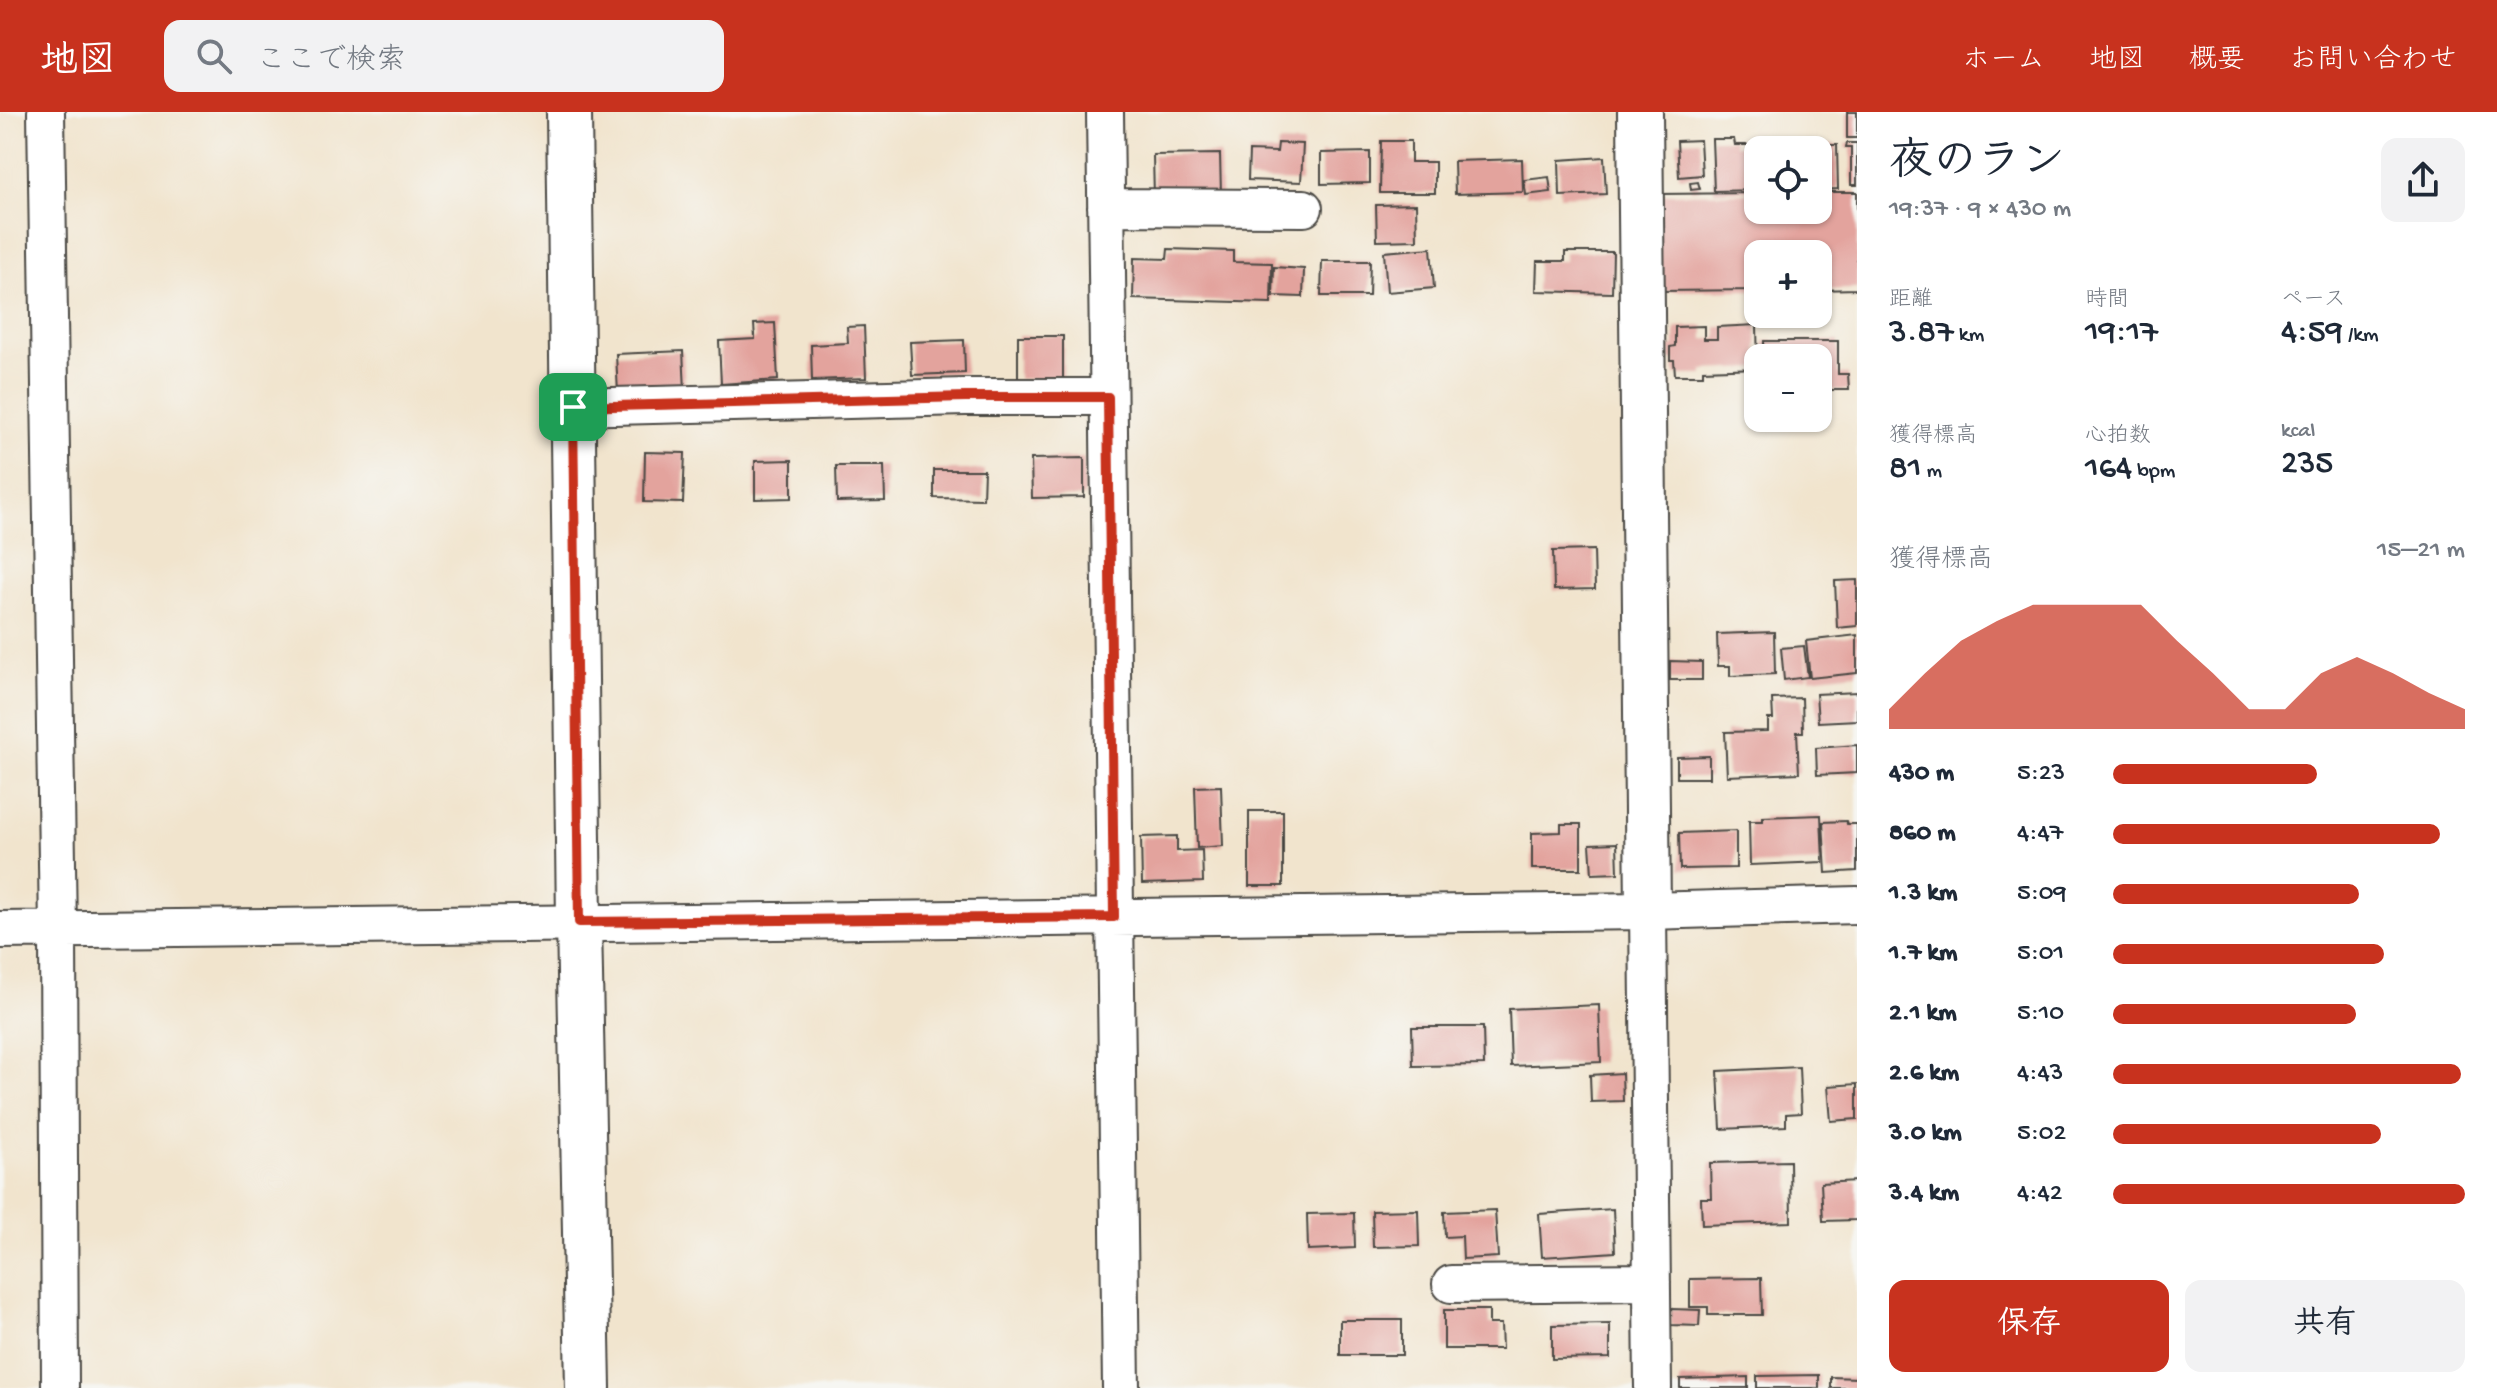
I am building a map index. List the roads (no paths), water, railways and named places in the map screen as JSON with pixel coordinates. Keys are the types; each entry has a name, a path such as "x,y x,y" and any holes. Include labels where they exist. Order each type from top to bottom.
{"street":[{"path":"46,112 58,931 60,1388"},
{"path":"569,112 588,1388"},
{"path":"1105,112 1121,1388"},
{"path":"1640,112 1653,1388"},
{"path":"1106,207 1304,208"},
{"path":"573,407 965,397 1108,397"},
{"path":"0,930 1648,911 1857,905"},
{"path":"1451,1284 1652,1282"}]}
